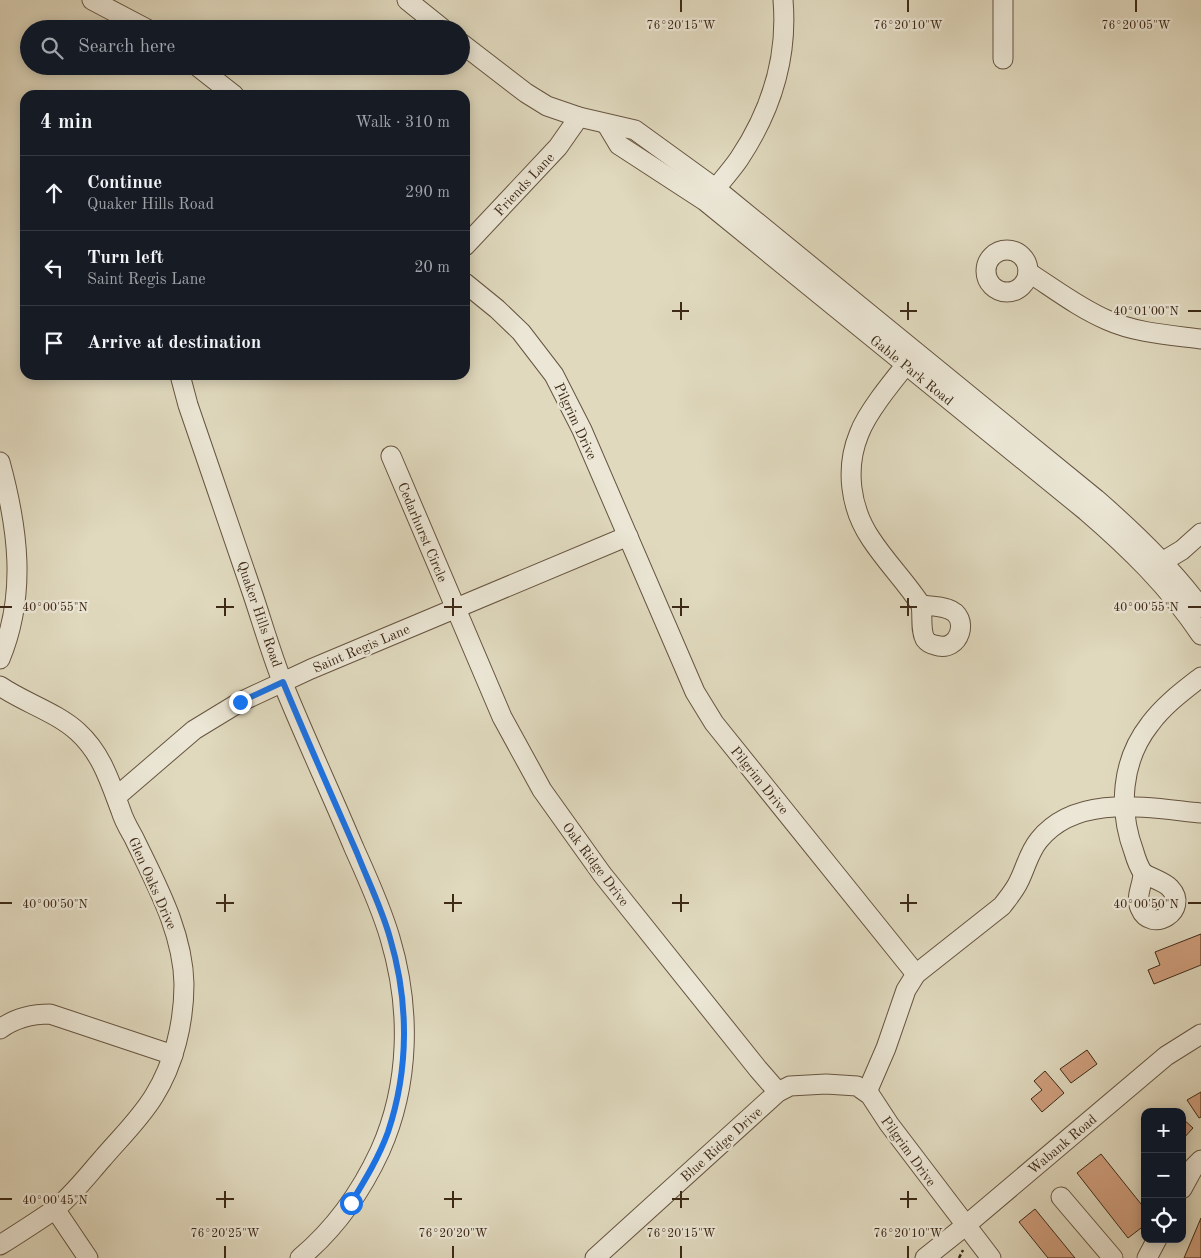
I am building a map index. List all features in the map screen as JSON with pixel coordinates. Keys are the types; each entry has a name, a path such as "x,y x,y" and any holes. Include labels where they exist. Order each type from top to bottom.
{"street":[{"path":"92,0 130,20"},
{"path":"407,0 432,20"},
{"path":"710,194 738,160 757,130 771,98 782,54 783,0"},
{"path":"1003,0 1004,59"},
{"name":"Gable Park Road","path":"470,50 526,93 547,106 607,125 635,130 910,359 1096,499 1136,533 1180,606 1201,635"},
{"path":"208,75 225,90"},
{"name":"Friends Lane","path":"470,241 558,147 579,117"},
{"path":"1028,272 1090,312 1108,321 1133,329 1201,339"},
{"name":"Pilgrim Drive","path":"470,287 521,332 554,375 582,430 695,692 714,723 916,974"},
{"path":"910,359 868,417 859,434 853,458 851,481 853,502 870,538 922,605"},
{"name":"Quaker Hills Road","path":"181,380 188,405 283,682 381,911 396,956 401,987 404,1050 398,1096 387,1134 371,1170 351,1203 324,1236 300,1258"},
{"name":"Cedarhurst Circle","path":"391,456 456,608"},
{"path":"0,462 12,509 18,562 12,618 0,659"},
{"path":"1157,567 1182,550 1201,532"},
{"name":"Saint Regis Lane","path":"116,797 194,730 235,705 283,682 628,536"},
{"name":"Gable Park Road","path":"1157,567 1201,608"},
{"name":"Oak Ridge Drive","path":"456,608 502,717 542,790 602,874 778,1092"},
{"path":"1143,873 1127,835 1123,806 1126,780 1138,742 1149,724 1167,704 1201,677"},
{"name":"Glen Oaks Drive","path":"0,686 66,722 79,733 102,763 122,813 168,913 180,955 184,984 179,1029 173,1055 154,1096 77,1188 55,1209 0,1245"},
{"path":"867,1092 886,1048 906,990 916,974 1002,906 1019,882 1031,851 1053,827 1082,812 1123,806 1201,812"},
{"path":"0,1029 22,1017 50,1014 173,1055"},
{"name":"Wabank Road","path":"925,1258 1166,1056 1201,1034"},
{"name":"Blue Ridge Drive","path":"595,1258 778,1092 790,1086 826,1084 857,1086 867,1092"},
{"name":"Pilgrim Drive","path":"867,1092 965,1226 991,1258"},
{"path":"1186,1182 1194,1167 1201,1160"},
{"path":"1061,1197 1113,1258"},
{"path":"55,1209 88,1258"},
{"path":"1147,1258 1155,1243"}],"path":[{"path":"959,1258 964,1250"}],"building":[{"path":"1201,934 1201,965 1154,984 1148,970 1160,965 1155,952"},
{"path":"1087,1050 1097,1064 1071,1083 1060,1069"},
{"path":"1045,1071 1064,1093 1042,1112 1031,1099 1042,1090 1034,1081"},
{"path":"1201,1092 1201,1117 1199,1118 1187,1100"},
{"path":"1186,1122 1193,1128 1186,1136"},
{"path":"1101,1154 1141,1204 1141,1228 1128,1238 1077,1173"},
{"path":"1035,1209 1075,1258 1048,1258 1019,1222"},
{"path":"1201,1218 1201,1258 1184,1258"}],"route":[{"path":"240,702 283,682 381,911 396,956 404,1019 404,1050 398,1096 387,1134 371,1170 351,1203"}]}
